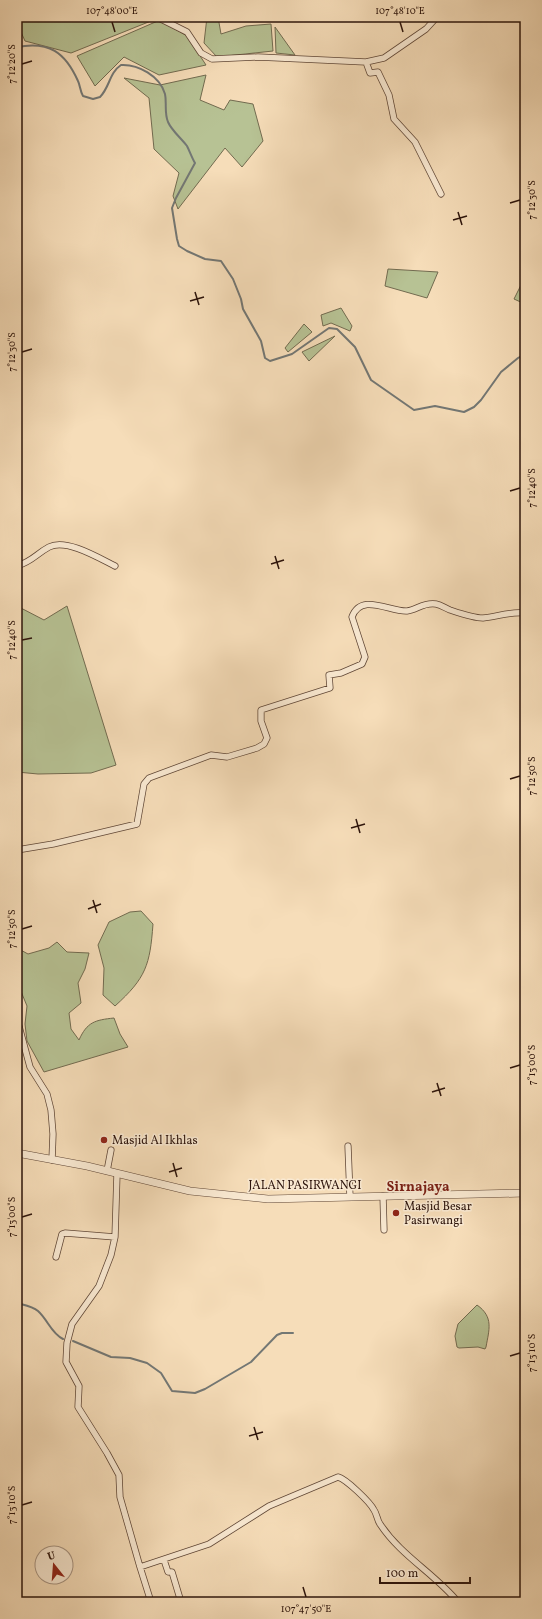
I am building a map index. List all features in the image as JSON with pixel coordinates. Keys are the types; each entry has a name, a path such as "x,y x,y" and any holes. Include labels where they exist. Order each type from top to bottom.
{"street":[{"path":"157,17 187,32 200,53 212,59 258,57 366,62 384,58 426,30 437,17"},
{"path":"366,62 370,73 378,72 389,95 394,119 415,142 441,194"},
{"path":"17,566 31,561 50,547 58,545 93,554 115,566"},
{"path":"17,850 53,844 137,824 144,784 149,778 211,755 227,757 257,748 264,744 267,738 261,720 261,710 330,688 328,675 342,673 362,664 365,657 352,617 354,612 361,606 381,605 408,611 422,604 436,604 471,617 482,618 510,612 525,613"},
{"path":"17,1019 30,1067 47,1094 49,1102 53,1134 52,1160"},
{"path":"348,1146 350,1197"},
{"path":"107,1171 111,1150"},
{"name":"JALAN PASIRWANGI","path":"17,1153 107,1171 190,1191 268,1199 525,1194"},
{"path":"117,1174 116,1237 99,1286 72,1324 67,1343 66,1362 79,1386 78,1407 107,1452 119,1475 120,1497 151,1602"},
{"path":"383,1196 384,1230"},
{"path":"56,1257 62,1234 65,1233 116,1237"},
{"path":"140,1567 209,1544 269,1506 338,1477 348,1482 374,1509 379,1523 402,1552 433,1576 458,1602"},
{"path":"164,1560 168,1572 172,1572 181,1602"}],"green space":[{"path":"17,17 152,17 156,19 71,53 25,41 17,23"},
{"path":"207,17 218,17 221,34 246,26 271,24 273,51 217,57 204,43"},
{"path":"160,20 187,36 206,65 159,75 124,57 95,86 77,56"},
{"path":"275,27 295,55 276,53"},
{"path":"206,75 200,100 224,110 230,100 253,104 263,141 242,167 225,148 178,209 173,196 179,173 154,149 149,98 124,78 160,85"},
{"path":"388,269 438,272 427,298 385,286"},
{"path":"523,281 525,282 525,304 514,299"},
{"path":"341,308 352,326 350,331 331,323 323,326 321,315"},
{"path":"304,324 312,332 288,352 285,348"},
{"path":"335,336 309,361 302,352"},
{"path":"17,606 44,620 67,606 116,765 91,773 38,774 17,772 20,748 17,740"},
{"path":"141,911 153,924 148,961 140,979 115,1006 103,995 104,968 98,945 109,922 130,912"},
{"path":"57,942 67,952 89,953 85,969 78,983 81,1003 69,1013 71,1029 79,1040 85,1029 92,1023 114,1018 120,1034 128,1047 44,1072 27,1041 25,1024 27,1006 20,989 17,988 17,948 28,954 49,948"},
{"path":"477,1305 486,1314 488,1319 489,1329 486,1347 485,1349 478,1347 459,1348 457,1347 455,1336 458,1324"}],"waterway":[{"path":"17,47 38,46 47,47 55,51 73,71 83,96 93,99 100,97 106,89 114,72 121,65 128,65 148,72 158,82 165,94 166,115 168,122 187,146 195,163 172,208 179,246 205,259 221,261 233,279 241,299 243,309 261,341 265,358 270,361 292,354 329,328 337,329 355,347 371,380 414,410 435,406 464,412 474,407 481,400 501,372 525,354"},
{"path":"17,1303 36,1309 52,1330 63,1339"},
{"path":"73,1341 111,1357 130,1358 147,1363 161,1373 172,1391 195,1393 205,1389 251,1362 277,1335 282,1333 293,1333"}],"place":[{"name":"Masjid Al Ikhlas","path":"104,1140"},
{"name":"Masjid Besar Pasirwangi","path":"396,1213"}],"district":[{"name":"Sirnajaya","path":"418,1186"}]}
